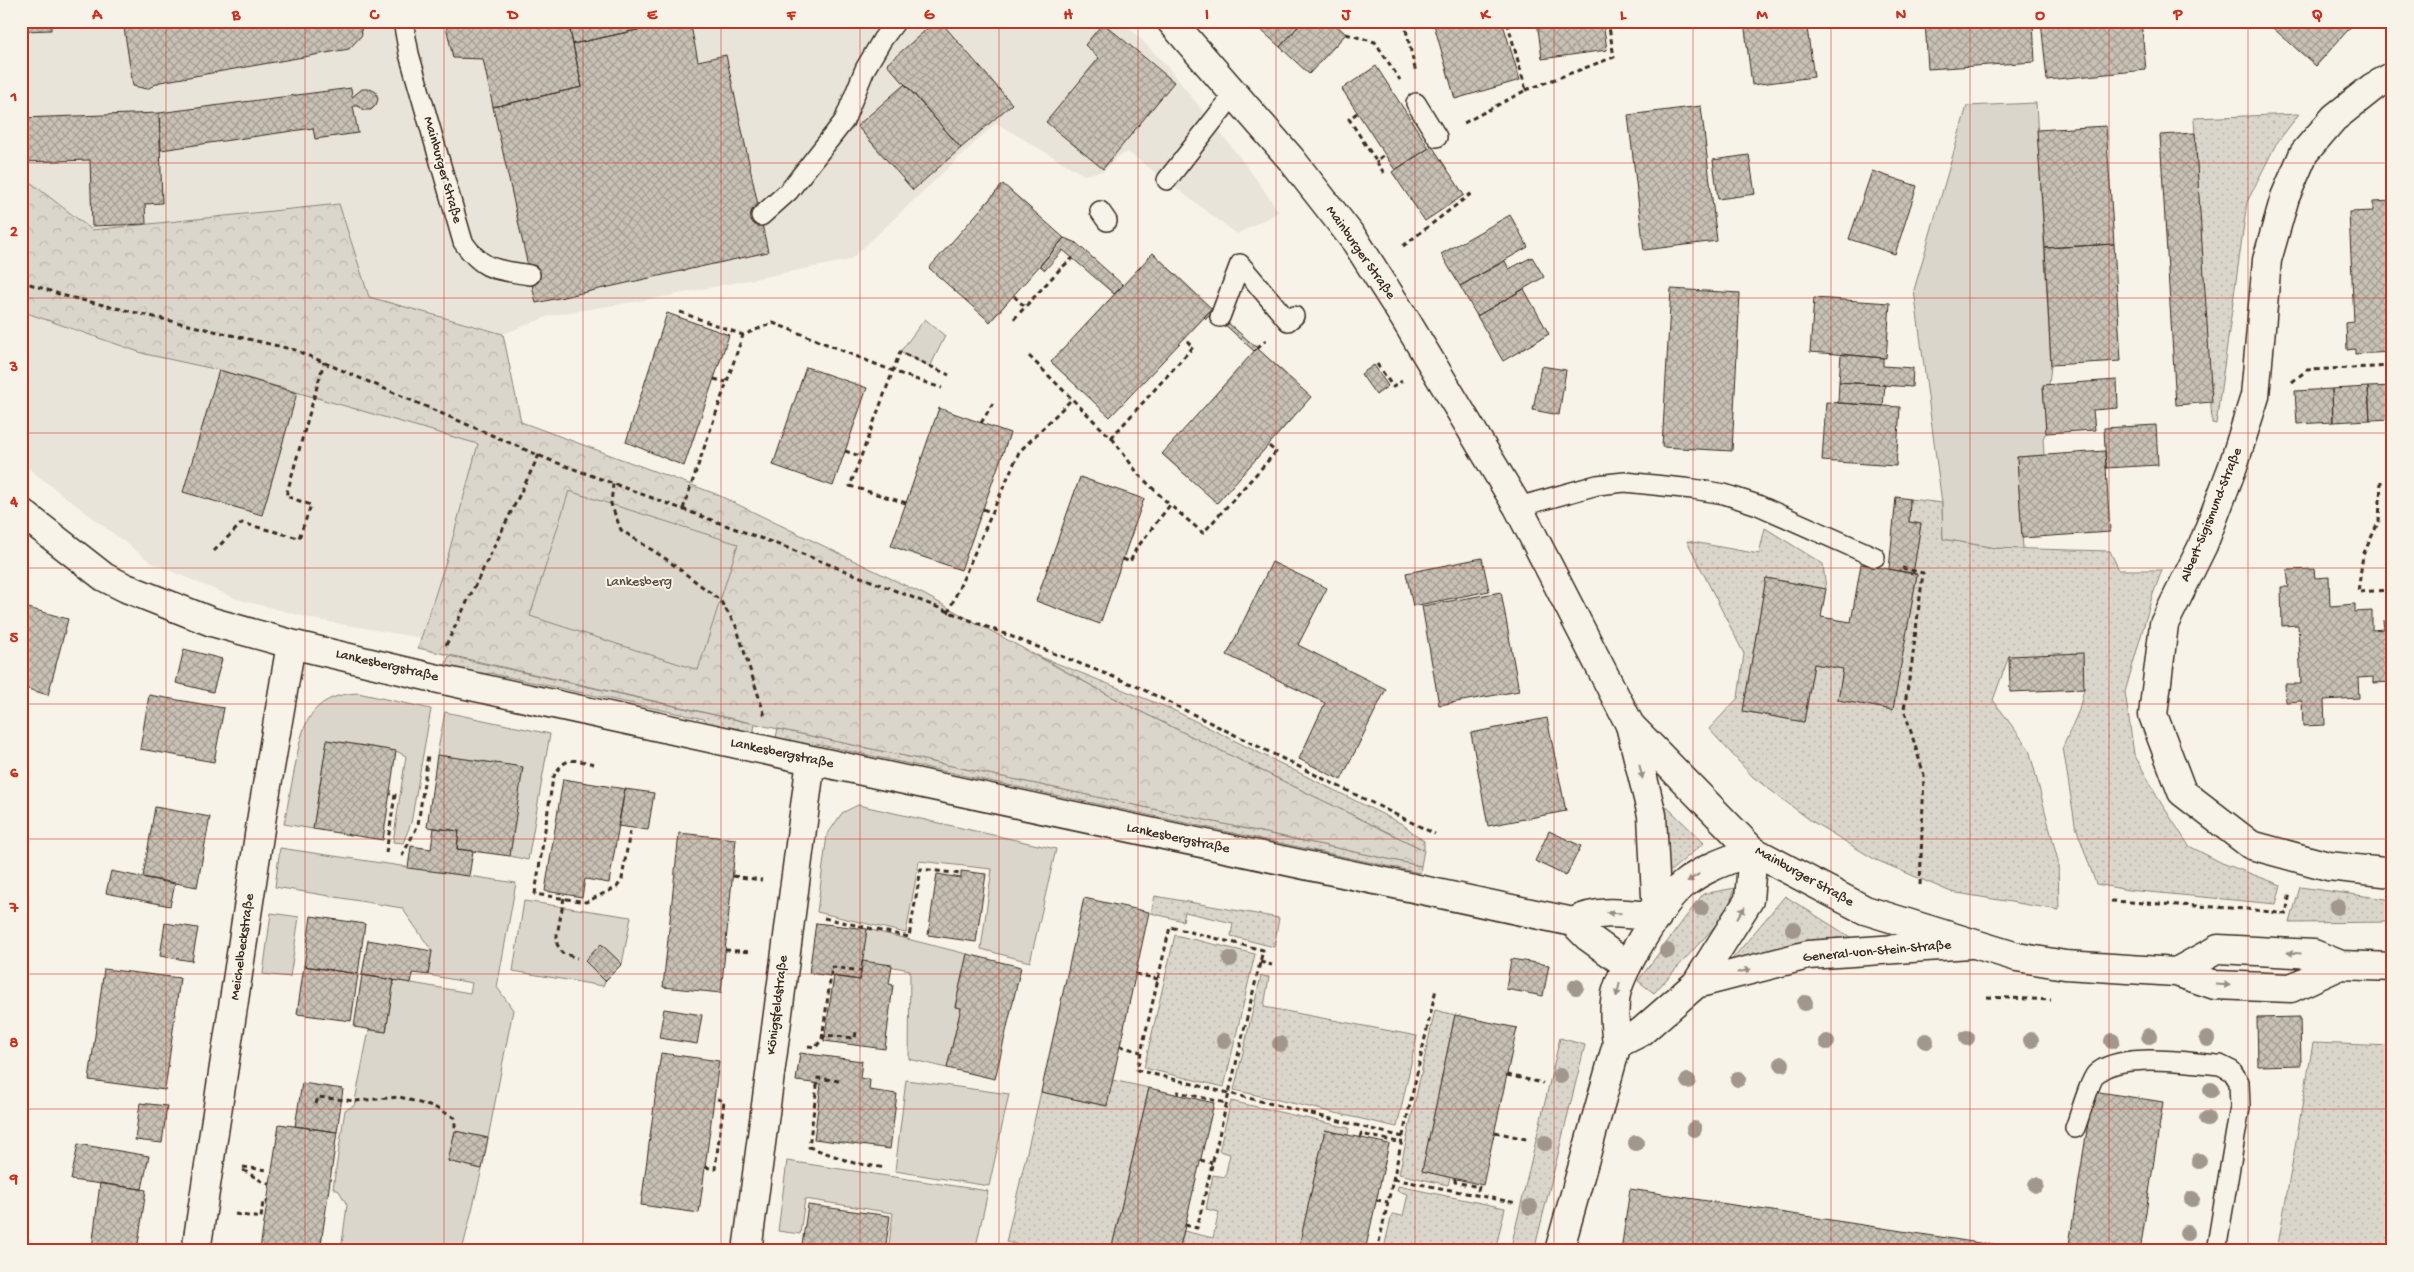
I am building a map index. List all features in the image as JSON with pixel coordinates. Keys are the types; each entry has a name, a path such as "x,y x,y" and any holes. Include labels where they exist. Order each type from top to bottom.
{"street":[{"name":"Mainburger Straße","path":"1171,21 1290,159 1356,242 1405,319 1518,507 1630,724 1753,851 1865,910 2017,957 2064,965 2176,972 2215,985 2291,988 2341,965"},
{"name":"Albert-Sigismund-Straße","path":"2393,76 2373,86 2334,118 2304,153 2285,197 2267,260 2255,396 2233,466 2203,545 2164,624 2153,715 2182,792 2251,845 2328,866 2393,873"},
{"name":"Lankesbergstraße","path":"21,512 104,577 126,588 212,622 291,644 434,678 762,750 1573,922 1584,916 1612,913 1657,917"},
{"name":"Meichelbeckstraße","path":"196,1251 265,799 291,644"},
{"path":"1630,724 1652,815 1657,917"},
{"name":"Königsfeldstraße","path":"747,1251 811,760"},
{"path":"1558,1251 1617,1044 1614,1014 1616,994 1628,965 1657,917 1682,885 1706,868 1753,851"},
{"name":"General-von-Stein-Straße","path":"1617,1044 1641,1032 1696,984 1749,900 1753,851"},
{"path":"1573,922 1588,937 1628,965"},
{"name":"General-von-Stein-Straße","path":"1696,984 1808,955 1970,944"},
{"name":"Mainburger Straße","path":"2176,972 2218,949 2314,954 2341,965 2393,966"}],"lane":[{"name":"Mainburger Straße","path":"403,21 409,54 463,242 475,258 492,268 530,275"},
{"path":"761,216 790,191 844,121 864,70 896,21"},
{"path":"1167,180 1234,94"},
{"path":"1421,110 1437,137"},
{"path":"1220,317 1240,264 1288,321 1294,316"},
{"path":"1518,507 1597,485 1625,482 1693,489 1724,494 1758,505 1875,557"},
{"path":"2075,1128 2095,1075 2111,1064 2134,1061 2220,1065 2232,1071 2239,1082 2240,1106 2216,1251"}],"path":[{"path":"1404,21 1421,110"},
{"path":"1505,21 1526,90"},
{"path":"1437,137 1526,90 1614,57 1608,21"},
{"path":"1346,34 1375,42 1421,110"},
{"path":"1357,114 1349,120 1384,173"},
{"path":"1376,161 1384,155"},
{"path":"1403,246 1472,193"},
{"path":"1014,319 1060,269 1073,258"},
{"path":"21,281 65,296 295,350 540,455 790,549 1134,686 1435,834"},
{"path":"1014,296 1025,307"},
{"path":"680,312 743,334 773,323 829,343 892,372 942,388"},
{"path":"683,509 743,334"},
{"path":"1111,438 1193,348 1184,338"},
{"path":"906,503 850,486 860,456 900,352 949,375"},
{"path":"1029,356 1111,438 1139,475 1203,533 1276,452 1269,446"},
{"path":"214,551 242,523 299,538 311,505 286,496 324,362"},
{"path":"1377,364 1393,387 1402,381"},
{"path":"2288,384 2307,370 2393,366"},
{"path":"714,379 726,382"},
{"path":"948,613 1019,452 1072,399"},
{"path":"981,423 994,403"},
{"path":"845,451 860,456"},
{"path":"434,678 439,658 540,455"},
{"path":"2380,481 2379,521 2363,555 2358,592 2393,590"},
{"path":"613,484 611,504 621,530 666,558 720,600 730,614 736,626 766,718 762,750"},
{"path":"1123,559 1130,562 1136,549 1170,505"},
{"path":"983,509 993,513"},
{"path":"1913,570 1923,573 1904,709 1924,775 1920,886"},
{"path":"402,856 418,826 428,754"},
{"path":"594,764 570,760 562,764 553,778 535,894 586,902 616,887 622,879 630,831"},
{"path":"386,853 395,795 390,794"},
{"path":"816,917 909,937 921,869 961,874"},
{"path":"2111,901 2240,908 2286,914 2291,888"},
{"path":"564,898 557,944 562,953 577,958"},
{"path":"1185,1225 1197,1228 1226,1103 1229,1094 1263,950 1170,927 1137,1070 1229,1094 1403,1137"},
{"path":"1260,962 1272,965"},
{"path":"822,1039 832,967 861,971"},
{"path":"1136,974 1158,979"},
{"path":"1377,1251 1436,989"},
{"path":"1987,997 2058,1000"},
{"path":"801,1045 816,1047 825,1035 855,1038 856,1032"},
{"path":"1120,1046 1141,1052"},
{"path":"1507,1075 1543,1083"},
{"path":"839,1081 818,1078 809,1147 854,1163 886,1168"},
{"path":"1178,1095 1178,1092 1226,1103"},
{"path":"316,1104 318,1097 355,1101 400,1097 436,1108 455,1118 455,1131"},
{"path":"705,1167 715,1169 724,1100 714,1098"},
{"path":"1495,1132 1530,1140"},
{"path":"1360,1138 1361,1134 1402,1143"},
{"path":"1200,1160 1212,1163"},
{"path":"267,1170 246,1166 240,1168 262,1182 270,1184"},
{"path":"1394,1179 1517,1203"},
{"path":"1455,1179 1455,1182 1479,1187 1477,1195"},
{"path":"1376,1200 1388,1202"},
{"path":"229,1213 261,1218 263,1202 267,1202"}],"shaded area":[{"path":"21,21 1123,21 1167,66 1249,169 1279,212 1237,234 1128,152 1117,157 1104,171 1084,175 996,123 850,260 658,298 552,315 503,334 369,297 338,204 92,230 21,175"},
{"path":"216,310 478,444 449,552 421,638 318,620 237,599 152,563 21,463 21,311 145,354"}],"green space":[{"path":"2036,103 2051,365 2049,384 2043,385 2046,433 2043,438 2044,455 2017,457 2023,549 1996,548 1943,539 1942,503 1914,290 1967,106"},
{"path":"2299,114 2276,144 2247,202 2216,424 2212,423 2194,118"},
{"path":"21,175 92,230 339,204 369,297 503,334 521,422 716,494 925,595 1125,704 1424,850 1421,866 778,729 418,648 449,552 478,444 219,370 145,354 21,311"},
{"path":"925,319 945,336 930,367 900,352"},
{"name":"Lankesberg","path":"569,491 738,544 698,670 530,616"},
{"path":"1910,499 1942,503 1943,539 1996,548 2110,551 2119,570 2162,570 2152,597 2125,692 2134,754 2161,803 2189,846 2222,863 2281,885 2276,904 2128,890 2096,884 2075,824 2063,747 2079,710 2084,689 2009,656 1993,700 2029,749 2058,861 2059,910 1951,892 1874,859 1810,820 1753,777 1709,729 1738,698 1744,654 1687,541 1759,554 1765,528 1823,564 1826,589 1766,578 1743,711 1804,722 1814,664 1843,669 1838,700 1892,710 1917,575 1913,574 1913,570 1921,524 1909,522"},
{"path":"1036,655 1171,709 1402,824 1424,841 1424,850 1125,704"},
{"path":"449,656 755,724 753,736 712,727 704,719 489,673 478,676 444,669"},
{"path":"358,693 431,709 411,823 403,843 393,842 406,756 396,751 327,740 313,829 284,824 301,738 311,715 318,706 328,700 342,695"},
{"path":"445,712 550,734 528,860 510,856 522,767 437,755"},
{"path":"778,729 1421,866 1420,873 816,744 808,749 775,741"},
{"path":"858,805 1056,849 1030,962 981,949 992,869 919,861 906,933 817,912 827,835 842,813"},
{"path":"1666,806 1704,843 1668,873"},
{"path":"280,848 516,883 497,987 513,1010 488,1138 455,1131 448,1161 482,1169 462,1251 341,1251 347,1205 339,1191 333,1188 345,1110 354,1106 369,1030 386,1032 394,980 470,993 472,983 428,975 432,951 402,908 275,887"},
{"path":"2300,887 2393,900 2393,922 2290,923"},
{"path":"1735,888 1726,914 1654,993 1638,981 1703,894"},
{"path":"1155,896 1279,918 1274,947 1231,936 1233,923 1185,912 1183,921 1151,913"},
{"path":"1785,896 1858,942 1728,964"},
{"path":"524,901 631,917 622,964 601,944 585,961 605,981 603,986 513,971"},
{"path":"271,913 299,917 290,977 263,974"},
{"path":"867,929 967,954 955,1006 961,1008 947,1068 909,1059 910,970 862,961"},
{"path":"1175,935 1255,954 1224,1087 1144,1068"},
{"path":"1261,976 1269,977 1264,1007 1417,1036 1397,1127 1234,1090"},
{"path":"1435,1010 1455,1015 1422,1171 1450,1177 1448,1185 1399,1174"},
{"path":"1560,1038 1585,1045 1534,1251 1510,1251"},
{"path":"2313,1043 2393,1046 2393,1251 2277,1251"},
{"path":"906,1080 1009,1094 989,1186 895,1171"},
{"path":"1112,1080 1149,1088 1111,1251 1046,1251 1006,1242 1041,1092 1106,1106"},
{"path":"1231,1101 1349,1128 1348,1135 1325,1130 1298,1251 1179,1251 1184,1231 1213,1238 1219,1212 1206,1209 1213,1175 1225,1177 1230,1154 1219,1151"},
{"path":"787,1161 988,1191 975,1251 888,1251 893,1213 805,1199 800,1234 778,1231"},
{"path":"1398,1186 1505,1208 1495,1251 1396,1251 1384,1248 1392,1214 1403,1216 1408,1194 1397,1191"}],"building":[{"path":"21,21 51,21 51,30 21,31"},
{"path":"123,21 360,21 362,35 349,49 160,82 147,89 133,86"},
{"path":"445,21 568,21 582,87 493,107 483,59 453,58"},
{"path":"568,21 679,21 573,44"},
{"path":"679,21 690,21 698,61 726,55 768,252 536,303 493,107 582,87 573,44"},
{"path":"936,21 940,21 1012,104 961,148 887,64"},
{"path":"1251,21 1303,21 1280,47"},
{"path":"1303,21 1332,21 1346,34 1309,74 1280,47"},
{"path":"1433,21 1502,21 1520,80 1455,99"},
{"path":"1537,21 1603,21 1607,50 1542,59"},
{"path":"1744,21 1806,21 1814,77 1752,85"},
{"path":"1925,21 2033,21 2035,62 1928,69"},
{"path":"2041,21 2141,21 2146,70 2047,80"},
{"path":"2265,21 2356,21 2316,66"},
{"path":"1103,23 1174,82 1103,169 1046,122 1099,58 1085,45"},
{"path":"1376,66 1429,148 1395,170 1342,89"},
{"path":"905,84 961,148 913,190 857,126"},
{"path":"351,88 352,97 362,89 370,89 376,92 378,99 376,105 371,110 364,110 358,106 353,106 358,133 315,139 313,128 161,150 159,113"},
{"path":"1701,106 1717,241 1644,250 1628,115"},
{"path":"159,113 162,203 145,204 146,224 92,226 90,160 21,162 21,118"},
{"path":"2106,126 2114,244 2045,248 2037,130"},
{"path":"2195,133 2212,402 2176,405 2160,135"},
{"path":"1432,146 1464,195 1425,221 1392,172"},
{"path":"1749,155 1755,194 1718,199 1713,160"},
{"path":"1872,171 1917,186 1895,254 1849,239"},
{"path":"1003,184 1064,238 990,322 929,268"},
{"path":"2393,201 2393,352 2355,354 2355,349 2347,350 2346,323 2354,322 2349,212 2373,211 2373,202"},
{"path":"1510,215 1528,247 1460,286 1441,254"},
{"path":"1064,238 1075,242 1123,285 1114,294 1063,250 1045,270 1040,266"},
{"path":"2114,244 2121,361 2051,365 2045,248"},
{"path":"1153,253 1212,309 1110,417 1051,362"},
{"path":"1532,257 1544,277 1477,316 1460,286 1505,261 1509,269"},
{"path":"1524,289 1549,334 1503,361 1477,316"},
{"path":"1671,289 1740,293 1732,451 1662,447"},
{"path":"1814,298 1890,303 1886,358 1810,352"},
{"path":"1212,309 1257,348 1254,351 1212,313 1206,319 1204,317"},
{"path":"667,313 729,335 684,466 626,442"},
{"path":"1257,348 1311,397 1217,503 1162,454"},
{"path":"1841,354 1883,358 1883,366 1913,368 1912,387 1839,382"},
{"path":"1374,365 1388,386 1376,395 1361,374"},
{"path":"1541,366 1566,370 1559,415 1533,410"},
{"path":"806,367 867,388 833,486 773,465"},
{"path":"219,370 297,393 262,515 183,492"},
{"path":"2117,380 2118,408 2093,410 2095,430 2046,433 2043,385"},
{"path":"1839,382 1885,385 1883,406 1838,403"},
{"path":"2393,386 2393,419 2370,420 2368,387"},
{"path":"2368,387 2370,420 2333,422 2332,389"},
{"path":"2332,389 2333,422 2297,424 2295,391"},
{"path":"1826,402 1900,407 1896,466 1822,461"},
{"path":"939,408 1010,433 961,570 891,546"},
{"path":"2156,425 2158,465 2106,468 2104,428"},
{"path":"2105,451 2110,532 2022,538 2017,457"},
{"path":"1080,477 1144,499 1100,624 1036,601"},
{"path":"1896,497 1910,499 1909,522 1921,524 1913,574 1889,569"},
{"path":"1482,558 1489,591 1413,606 1406,573"},
{"path":"1272,562 1327,588 1298,645 1386,689 1341,780 1299,759 1325,703 1227,655"},
{"path":"1861,564 1917,574 1893,710 1838,700 1843,669 1814,664 1804,722 1743,711 1766,578 1826,589 1821,617 1851,622"},
{"path":"2314,569 2315,578 2329,577 2330,606 2355,604 2355,612 2372,611 2372,630 2384,629 2383,621 2393,621 2393,682 2373,683 2373,677 2358,678 2359,698 2324,700 2325,725 2303,726 2302,701 2286,702 2285,684 2301,684 2298,625 2282,626 2281,587 2289,587 2287,570"},
{"path":"1501,592 1519,691 1439,705 1422,606"},
{"path":"21,606 68,619 48,695 21,687"},
{"path":"184,649 222,659 213,692 176,683"},
{"path":"2083,653 2084,689 2010,692 2009,656"},
{"path":"149,695 224,708 214,762 140,749"},
{"path":"1547,718 1566,811 1488,826 1471,733"},
{"path":"327,740 396,751 383,840 313,829"},
{"path":"437,755 523,767 510,856 457,849 459,831 427,827"},
{"path":"563,779 625,789 609,883 585,879 582,897 545,891"},
{"path":"625,789 654,793 648,830 618,826"},
{"path":"155,807 210,817 197,887 143,877"},
{"path":"434,828 459,831 457,849 473,851 469,876 408,868 411,846 431,849"},
{"path":"1549,831 1581,846 1566,876 1535,861"},
{"path":"679,833 736,839 721,993 663,987"},
{"path":"111,871 175,884 170,906 106,893"},
{"path":"961,871 986,874 976,942 928,935 937,874 961,878"},
{"path":"1084,898 1149,912 1107,1106 1041,1092"},
{"path":"311,916 365,924 358,974 304,966"},
{"path":"165,923 198,928 192,961 160,956"},
{"path":"816,923 867,929 860,980 809,973"},
{"path":"368,940 432,951 428,975 413,973 411,983 362,975"},
{"path":"601,944 622,964 605,981 585,961"},
{"path":"967,954 1021,967 995,1079 947,1068 961,1008 955,1007"},
{"path":"1511,959 1549,965 1543,996 1506,989"},
{"path":"862,961 892,965 889,984 893,985 885,1049 824,1041 834,976 860,980"},
{"path":"304,966 358,974 351,1021 297,1014"},
{"path":"104,969 180,978 165,1090 89,1080"},
{"path":"362,975 394,980 386,1032 354,1027"},
{"path":"664,1009 702,1015 697,1044 659,1038"},
{"path":"1455,1015 1517,1028 1483,1185 1422,1171"},
{"path":"2300,1017 2301,1065 2258,1066 2257,1018"},
{"path":"661,1053 719,1061 699,1213 641,1205"},
{"path":"800,1053 862,1061 860,1078 870,1080 869,1090 897,1094 890,1149 814,1139 821,1084 796,1081"},
{"path":"302,1083 343,1089 337,1132 295,1126"},
{"path":"1149,1088 1214,1103 1179,1251 1111,1251"},
{"path":"2093,1091 2163,1102 2140,1251 2068,1251"},
{"path":"140,1103 167,1106 162,1143 135,1140"},
{"path":"279,1124 337,1132 320,1251 260,1249"},
{"path":"1325,1130 1389,1144 1365,1251 1298,1251"},
{"path":"455,1131 488,1138 482,1169 448,1161"},
{"path":"78,1144 149,1156 142,1189 71,1180"},
{"path":"100,1183 146,1190 137,1251 92,1248"},
{"path":"1630,1189 2031,1251 1621,1251"},
{"path":"808,1205 890,1216 885,1251 801,1251"}]}
